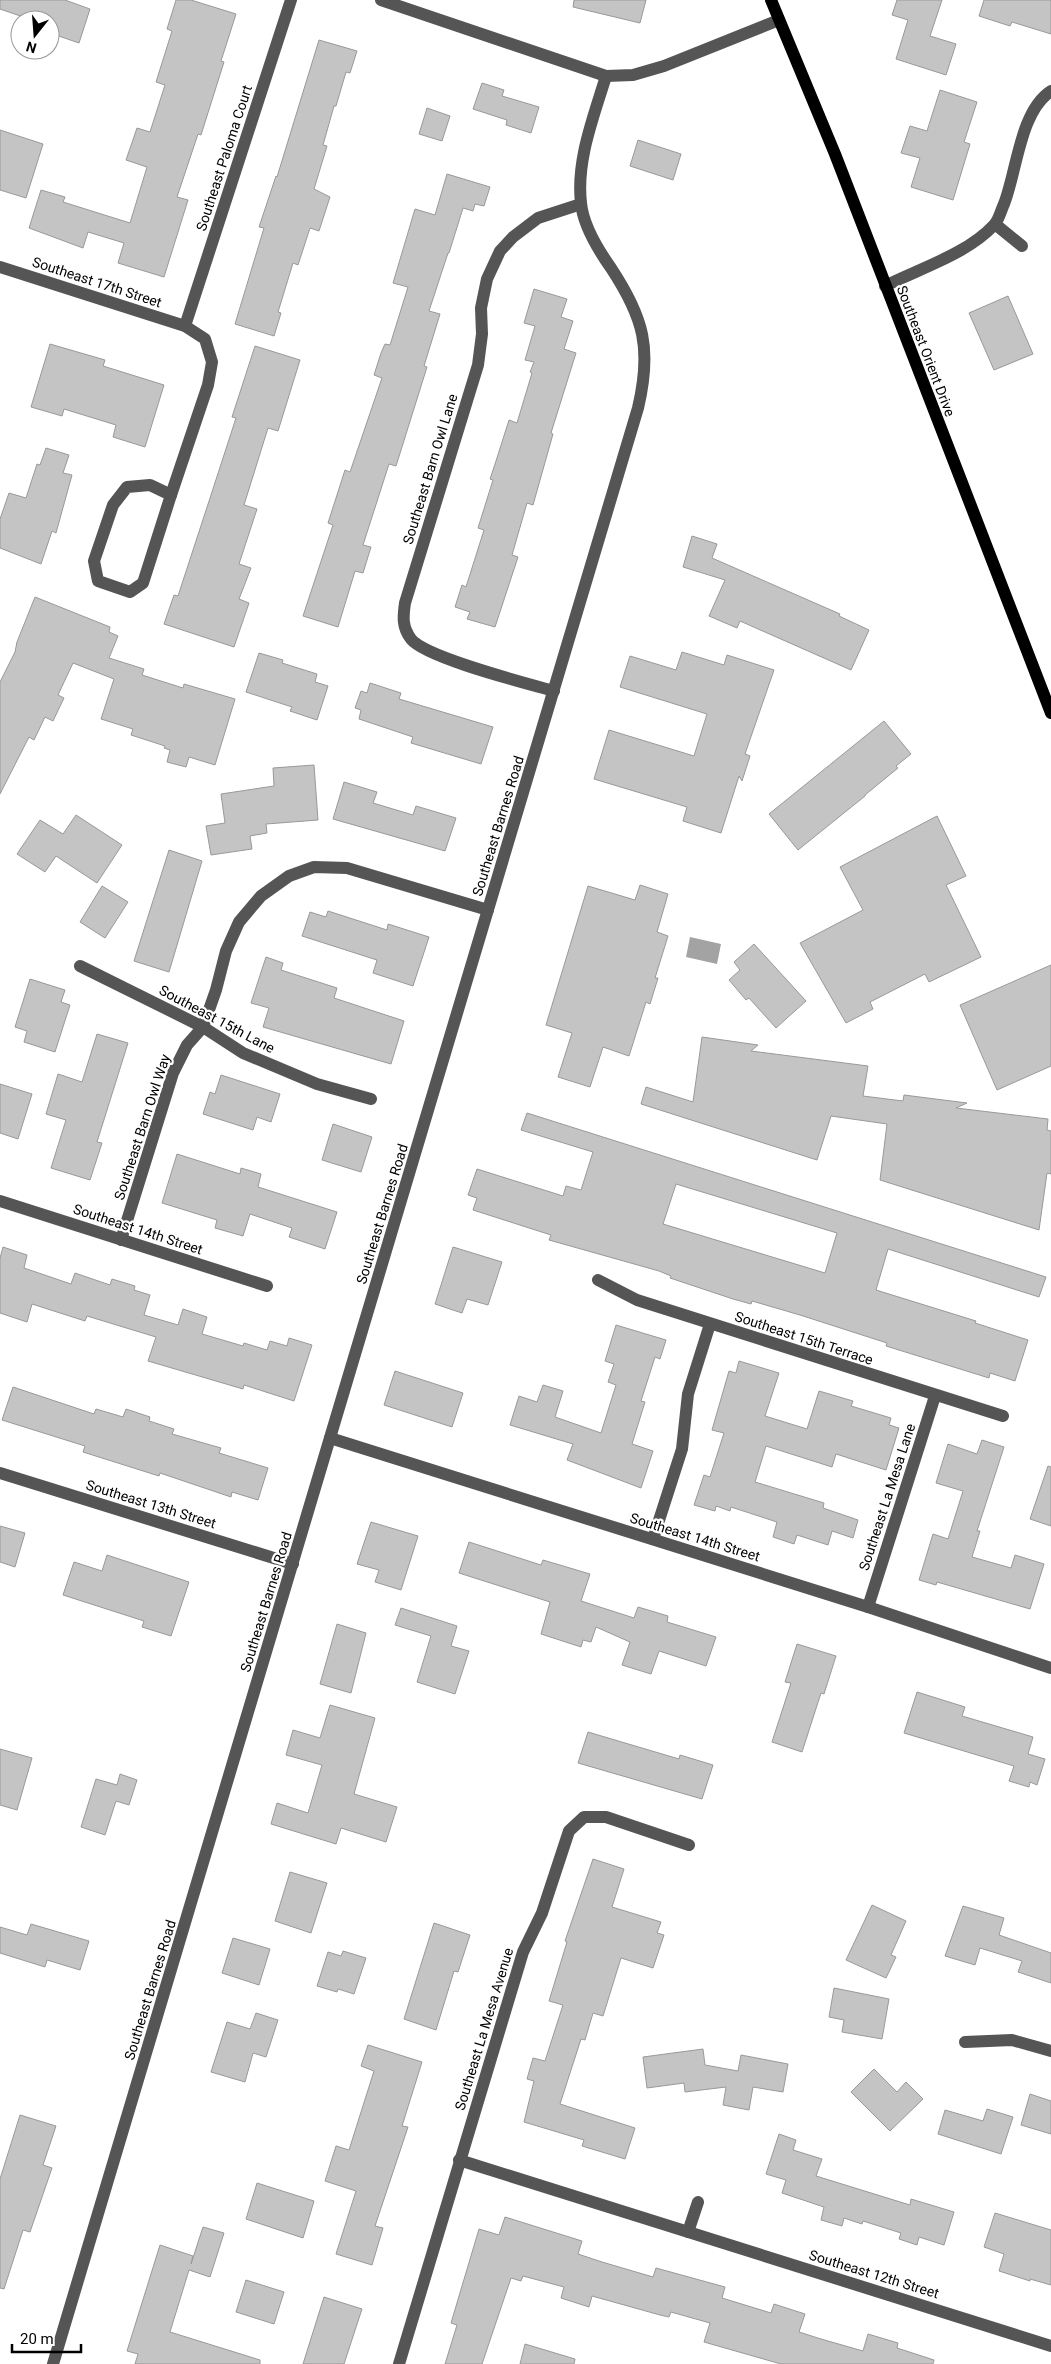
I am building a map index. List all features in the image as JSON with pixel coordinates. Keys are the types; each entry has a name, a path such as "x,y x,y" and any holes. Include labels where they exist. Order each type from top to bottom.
{"main road":[{"name":"Southeast Orient Drive","path":"772,0 835,154 1051,713"}],"street":[{"name":"Southeast Paloma Court","path":"185,326 291,0"},
{"path":"381,0 412,5 606,76 633,75 664,66 779,20"},
{"name":"Southeast Barnes Road","path":"53,2364 638,408 644,383 646,360 640,320 628,295 600,252 581,204 584,151 606,76"},
{"path":"886,286 954,253 996,224 1008,193 1031,113 1042,97 1051,91"},
{"name":"Southeast Barn Owl Lane","path":"554,691 433,654 412,640 402,621 405,603 478,365 482,334 481,308 487,279 500,251 513,237 538,218 581,204"},
{"path":"996,224 1022,246"},
{"name":"Southeast 17th Street","path":"0,267 185,326 205,339 212,362 208,385 171,495"},
{"path":"150,486 171,495 143,583 130,592 98,581 94,561 113,505 127,487 150,486"},
{"name":"Southeast Barn Owl Way","path":"121,1240 173,1073 187,1045 202,1027 216,990 226,952 240,922 261,896 289,876 314,867 347,868 488,910"},
{"name":"Southeast 15th Lane","path":"80,966 202,1027 243,1053 316,1084 371,1099"},
{"name":"Southeast 14th Street","path":"0,1201 266,1286"},
{"name":"Southeast 15th Terrace","path":"598,1280 637,1300 1003,1416"},
{"path":"653,1539 682,1449 688,1394 710,1324"},
{"name":"Southeast La Mesa Lane","path":"868,1607 935,1396"},
{"name":"Southeast 14th Street","path":"330,1438 868,1607 1051,1668"},
{"name":"Southeast 13th Street","path":"0,1473 293,1564"},
{"name":"Southeast La Mesa Avenue","path":"399,2364 522,1952 542,1913 569,1832 584,1817 606,1817 690,1845"},
{"path":"965,2042 1012,2040 1051,2051"},
{"name":"Southeast 12th Street","path":"459,2160 1051,2346"},
{"path":"688,2232 698,2202"}],"shaded area":[{"path":"690,937 721,944 717,964 686,957"}],"building":[{"path":"0,0 65,0 90,9 79,43 60,36 60,10 10,10 10,12 0,9"},
{"path":"176,0 191,0 236,14 221,61 224,62 201,135 198,134 177,197 188,200 164,277 118,263 124,243 88,232 83,248 29,228 41,190 65,197 63,202 130,223 147,167 126,160 137,128 150,132 165,85 156,82 172,31 167,29"},
{"path":"574,0 646,0 640,23 573,7"},
{"path":"897,0 942,0 930,36 956,44 946,75 896,59 908,20 892,15"},
{"path":"984,0 1051,0 1051,34 1012,22 1010,26 979,16"},
{"path":"319,40 357,51 350,73 346,72 336,106 334,106 323,145 327,146 314,189 330,197 319,231 310,228 298,265 293,263 278,312 281,313 274,336 235,324 264,228 259,227 277,177"},
{"path":"482,83 504,90 502,96 539,107 531,133 506,125 507,120 473,109"},
{"path":"940,90 977,102 964,142 970,144 953,200 911,187 920,158 901,153 910,126 927,131"},
{"path":"427,108 450,116 442,141 419,134"},
{"path":"0,130 43,144 26,198 0,190"},
{"path":"638,140 681,154 673,180 630,166"},
{"path":"447,174 490,187 484,206 475,204 473,211 463,208 429,311 440,314 424,366 427,367 396,466 389,464 363,545 371,547 363,573 355,571 338,627 303,616 333,525 328,523 345,470 350,472 382,378 374,375 381,353 385,344 390,345 408,287 393,283 415,209 435,215"},
{"path":"534,289 567,299 561,317 573,321 564,349 576,353 551,433 553,434 533,505 527,503 512,555 518,557 495,627 467,619 470,612 455,607 462,585 466,587 484,530 478,528 493,480 490,479 509,420 517,423 532,373 530,372 534,362 525,360 535,326 524,323"},
{"path":"1008,296 1033,354 994,370 969,313"},
{"path":"50,344 105,360 103,366 164,385 145,447 113,437 116,425 64,409 62,416 31,407"},
{"path":"255,346 300,360 278,431 268,428 244,505 257,509 239,564 251,568 239,599 249,603 234,647 164,624 174,595 178,596 236,418 232,417"},
{"path":"46,448 69,455 63,473 72,475 56,533 52,531 41,564 0,548 0,519 9,493 26,498 37,464 40,465"},
{"path":"692,536 717,544 712,558 840,614 839,616 869,630 851,670 740,621 737,628 709,616 725,580 683,567"},
{"path":"35,597 110,627 109,632 118,636 109,658 144,669 142,675 183,688 184,684 235,699 215,765 189,757 186,767 167,762 170,750 164,748 165,746 131,735 133,729 101,719 114,679 73,663 58,695 64,698 53,721 45,717 34,740 29,737 0,794 0,682 15,652 17,642"},
{"path":"682,652 724,665 727,655 774,670 745,754 750,756 742,781 739,776 721,833 683,821 687,807 594,779 609,730 694,756 707,714 620,687 630,656 676,670"},
{"path":"259,653 283,660 282,663 317,674 315,682 328,686 317,720 290,711 292,707 246,692"},
{"path":"370,683 401,693 399,699 493,727 481,764 411,743 413,737 359,719 361,710 355,708 361,691 367,693"},
{"path":"884,721 911,754 896,766 898,768 798,850 769,814"},
{"path":"314,765 318,820 266,824 267,833 250,836 252,849 211,855 206,826 225,823 221,794 274,786 273,768"},
{"path":"344,782 377,792 373,803 413,815 416,806 456,818 445,851 333,819"},
{"path":"76,815 122,845 97,883 56,856 45,872 17,854 40,820 63,834"},
{"path":"937,816 966,876 946,885 981,957 929,982 925,974 870,1002 873,1009 846,1023 800,943 863,910 840,867"},
{"path":"169,850 202,861 169,972 134,961"},
{"path":"640,885 668,894 657,932 668,936 655,978 658,978 650,1004 646,1002 629,1056 603,1047 590,1087 558,1077 572,1033 546,1025 588,886 635,900"},
{"path":"102,886 128,902 105,938 80,922"},
{"path":"328,911 387,930 388,924 429,937 413,986 373,973 377,960 302,936 310,912 326,917"},
{"path":"754,944 806,1001 776,1028 749,998 746,1000 729,980 740,970 734,962"},
{"path":"266,957 283,963 281,970 337,988 334,998 404,1021 391,1064 263,1027 269,1008 251,1003"},
{"path":"1051,965 1051,1066 997,1090 960,1005"},
{"path":"30,979 65,990 61,1002 70,1005 55,1052 24,1042 27,1031 15,1027"},
{"path":"97,1034 128,1043 97,1142 102,1143 90,1180 51,1168 66,1120 46,1114 58,1074 82,1082"},
{"path":"702,1037 758,1045 751,1051 868,1066 863,1096 903,1101 904,1095 967,1103 956,1108 1048,1119 1047,1130 1051,1131 1051,1174 1047,1173 1039,1230 880,1180 887,1124 831,1116 817,1160 641,1104 646,1087 693,1102"},
{"path":"221,1075 280,1094 271,1122 257,1117 253,1130 203,1114 210,1092 215,1094"},
{"path":"0,1084 32,1094 18,1139 0,1133"},
{"path":"527,1113 1046,1277 1039,1297 888,1249 876,1290 976,1321 975,1323 1028,1340 1015,1381 990,1373 989,1378 886,1346 887,1343 800,1315 752,1301 751,1304 733,1299 670,1278 671,1276 659,1271 549,1240 551,1235 473,1210 477,1198 468,1195 477,1169 563,1196 566,1186 581,1190 593,1152 521,1130","holes":["676,1184 837,1233 825,1273 663,1224"]},
{"path":"333,1124 372,1137 361,1172 322,1160"},
{"path":"177,1154 240,1174 241,1168 261,1174 258,1187 337,1212 325,1249 289,1237 292,1228 250,1214 243,1236 215,1228 217,1220 162,1203"},
{"path":"3,1247 27,1255 24,1268 71,1284 75,1273 110,1285 112,1279 135,1286 134,1290 150,1295 144,1315 178,1325 183,1309 207,1317 202,1334 243,1346 244,1343 267,1350 270,1341 287,1346 289,1338 312,1345 294,1401 244,1385 243,1389 148,1361 156,1337 87,1316 85,1321 32,1304 27,1322 0,1313 0,1258"},
{"path":"453,1247 502,1262 488,1305 467,1299 462,1313 435,1304"},
{"path":"616,1325 666,1340 660,1359 655,1357 641,1401 645,1402 632,1444 653,1451 641,1488 567,1460 573,1444 510,1425 519,1396 537,1402 543,1385 563,1391 555,1417 601,1433 616,1385 608,1382 614,1364 605,1361"},
{"path":"739,1361 779,1373 765,1416 807,1429 819,1391 853,1401 851,1406 891,1418 889,1425 899,1428 886,1470 836,1454 832,1467 766,1446 755,1482 824,1503 823,1508 858,1520 853,1538 832,1531 828,1545 797,1535 794,1544 773,1537 777,1522 731,1507 730,1511 716,1506 715,1511 694,1505 704,1475 710,1477 724,1433 712,1430 729,1371 736,1373"},
{"path":"395,1371 463,1393 452,1427 384,1405"},
{"path":"13,1387 94,1414 96,1409 123,1417 126,1409 150,1417 149,1421 174,1429 172,1434 221,1448 219,1453 268,1468 258,1500 232,1492 231,1497 160,1473 159,1476 83,1452 85,1446 2,1420"},
{"path":"982,1440 1004,1447 977,1531 980,1531 972,1557 1011,1568 1015,1555 1044,1564 1030,1609 937,1582 936,1585 919,1580 933,1534 948,1539 963,1491 936,1483 948,1444 977,1454"},
{"path":"1048,1466 1051,1467 1051,1526 1030,1519"},
{"path":"371,1522 418,1536 401,1590 375,1582 379,1570 357,1564"},
{"path":"0,1526 25,1533 15,1567 0,1562"},
{"path":"469,1542 541,1565 543,1560 590,1574 581,1601 634,1618 638,1607 668,1616 667,1622 716,1637 706,1666 659,1651 651,1674 622,1665 630,1642 596,1627 591,1642 583,1640 581,1647 541,1634 550,1602 459,1573"},
{"path":"107,1555 189,1582 171,1636 142,1627 144,1621 63,1595 74,1562 102,1571"},
{"path":"401,1608 457,1626 451,1646 469,1651 455,1694 417,1682 431,1636 395,1625"},
{"path":"337,1624 366,1633 351,1693 320,1684"},
{"path":"797,1644 836,1656 824,1694 821,1693 802,1752 772,1742 791,1683 785,1682"},
{"path":"917,1692 965,1707 962,1716 1033,1737 1028,1754 1045,1759 1037,1785 1030,1782 1029,1787 1009,1781 1014,1766 904,1733"},
{"path":"330,1705 375,1718 354,1794 397,1807 386,1842 341,1828 336,1844 271,1824 277,1803 308,1813 322,1765 286,1755 293,1730 320,1738"},
{"path":"588,1732 679,1759 680,1755 713,1765 702,1799 578,1763"},
{"path":"0,1749 32,1758 17,1810 0,1805"},
{"path":"120,1774 137,1780 129,1805 116,1801 105,1835 81,1827 96,1779 117,1785"},
{"path":"593,1859 624,1869 612,1907 661,1922 657,1933 664,1935 653,1968 621,1958 603,2016 593,2013 585,2040 581,2039 560,2104 635,2128 625,2159 582,2146 584,2140 524,2122 534,2081 527,2079 533,2058 545,2061 563,2005 549,2001 567,1942 565,1941"},
{"path":"290,1872 327,1883 311,1933 275,1921"},
{"path":"872,1905 906,1921 891,1955 896,1957 886,1978 846,1960"},
{"path":"963,1906 1004,1918 999,1935 1051,1953 1051,1983 1018,1972 1022,1961 980,1948 975,1965 945,1956"},
{"path":"434,1923 470,1935 458,1972 454,1971 436,2030 404,2019"},
{"path":"31,1924 89,1941 80,1970 47,1960 45,1967 0,1953 0,1927 27,1935"},
{"path":"233,1938 270,1949 259,1985 222,1973"},
{"path":"343,1951 366,1958 354,1994 338,1989 337,1992 317,1986 328,1952 341,1956"},
{"path":"834,1988 889,1999 882,2039 842,2032 844,2020 829,2017"},
{"path":"256,2013 278,2020 266,2057 253,2053 245,2082 211,2072 227,2022 250,2029"},
{"path":"368,2045 422,2062 402,2126 408,2127 375,2226 383,2228 372,2265 336,2254 356,2191 325,2181 336,2146 349,2150 374,2071 361,2066"},
{"path":"703,2049 705,2065 738,2071 741,2055 788,2064 783,2092 753,2087 749,2110 723,2105 726,2087 685,2092 684,2083 647,2088 643,2057"},
{"path":"874,2069 897,2092 906,2082 923,2099 890,2131 851,2092"},
{"path":"1030,2094 1051,2101 1051,2134 1021,2125"},
{"path":"987,2109 1013,2117 1001,2154 938,2134 945,2110 983,2121"},
{"path":"20,2115 56,2126 43,2165 52,2168 30,2232 23,2230 4,2289 0,2288 0,2179"},
{"path":"779,2134 796,2140 793,2150 822,2159 816,2176 910,2205 911,2199 954,2212 944,2245 919,2237 917,2245 899,2239 901,2233 863,2221 862,2224 844,2218 842,2226 821,2220 824,2207 782,2193 786,2180 766,2174"},
{"path":"257,2183 314,2201 303,2238 246,2219"},
{"path":"995,2213 1051,2230 1051,2285 1030,2279 1030,2281 999,2271 1004,2254 984,2247"},
{"path":"505,2217 582,2241 578,2254 602,2262 653,2277 656,2268 725,2287 722,2298 771,2313 774,2304 805,2314 799,2332 863,2351 868,2334 898,2343 897,2348 934,2360 933,2364 781,2364 704,2342 710,2323 671,2312 669,2317 660,2315 592,2296 589,2307 561,2298 564,2287 523,2276 521,2281 511,2278 482,2364 445,2364 457,2325 451,2323 479,2229 499,2235"},
{"path":"203,2227 224,2233 210,2277 189,2270 170,2332 260,2360 260,2364 135,2364 138,2354 127,2351 160,2245 193,2256 191,2264"},
{"path":"246,2280 284,2292 274,2324 236,2312"},
{"path":"324,2297 362,2309 344,2364 303,2364"},
{"path":"525,2344 575,2359 574,2364 520,2364"}]}
